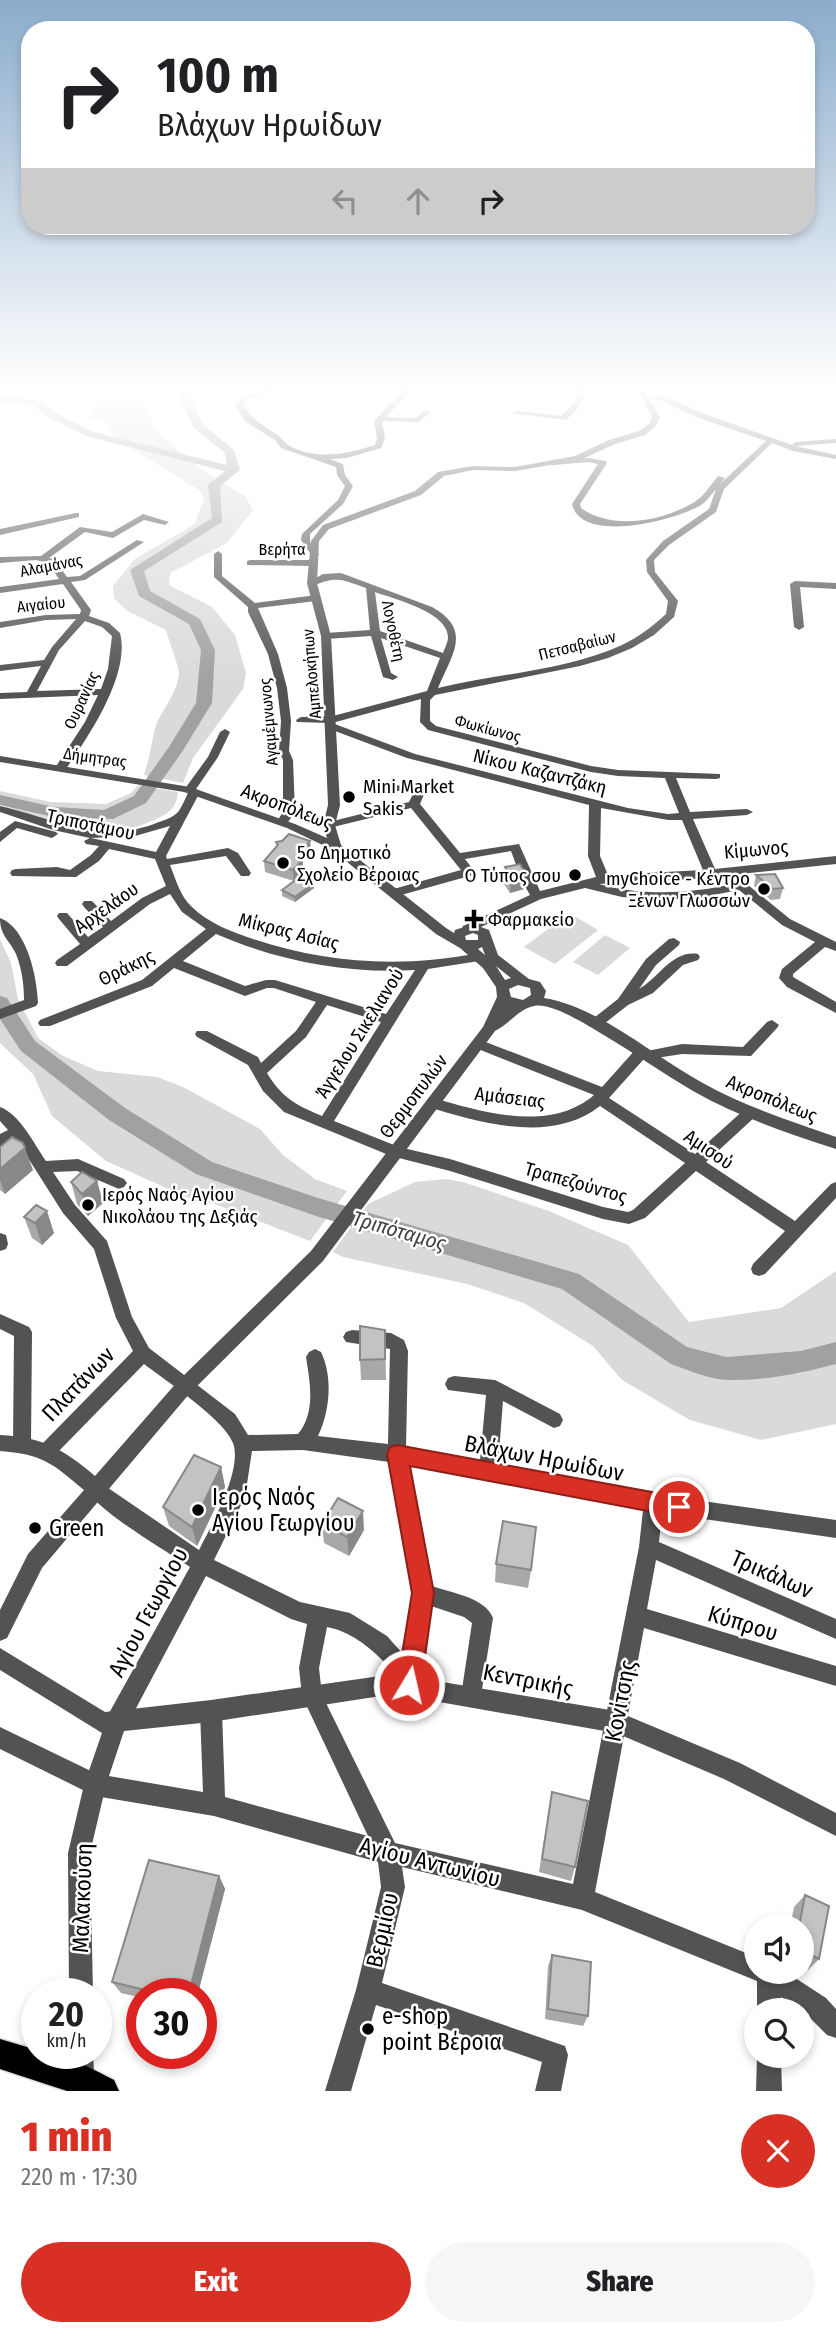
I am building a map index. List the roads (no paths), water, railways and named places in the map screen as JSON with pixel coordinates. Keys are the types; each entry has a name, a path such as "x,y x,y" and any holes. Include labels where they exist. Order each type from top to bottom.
{"main road":[{"path":"0,2054 87,2079"}],"street":[{"path":"315,559 306,536 311,527 347,497 349,487"},
{"name":"Αμπελοκήπων","path":"329,825 334,806 327,636 312,583 315,541 326,527 418,493 425,487"},
{"path":"587,487 576,504 577,509 596,521 620,524 673,513 700,502 715,487"},
{"name":"Πετσαβαίων","path":"331,722 431,693 582,663 626,649 656,630 671,615 673,601 651,572 650,560 666,543 713,510 721,487"},
{"path":"0,532 76,515"},
{"path":"43,558 83,529 113,535 144,517 165,522"},
{"name":"Αλαμάνας","path":"0,590 66,582 87,576 140,542"},
{"name":"Αγαμέμνωνος","path":"218,554 218,577 253,606 253,612 279,669 286,721 284,751 288,760 289,812 286,825"},
{"path":"0,560 43,558 51,561 86,610 85,615 45,663 31,694"},
{"name":"Βερήτα","path":"250,563 315,559"},
{"name":"Φωκίωνος","path":"312,583 326,576 341,576 442,616 453,632 446,657 431,693 425,700 423,715 425,722 432,728 574,766 618,773 716,776"},
{"path":"799,627 795,584 836,586"},
{"name":"Λογοθέτη","path":"370,586 375,633 387,675 393,677"},
{"path":"253,606 316,598"},
{"name":"Αιγαίου","path":"0,625 85,615"},
{"name":"Ουρανίας","path":"61,768 83,735 108,686 116,655 117,635 100,621 85,615"},
{"path":"327,636 375,633 446,657"},
{"path":"0,668 45,663"},
{"path":"1,698 31,694 103,692"},
{"path":"301,720 331,722"},
{"name":"Νίκου Καζαντζάκη","path":"331,722 400,753 595,803 652,815 747,812"},
{"path":"162,860 190,790 213,757 225,732"},
{"name":"Δήμητρας","path":"0,759 190,790"},
{"path":"669,775 709,872"},
{"path":"311,831 414,804 426,789 381,787"},
{"name":"Ακροπόλεως","path":"190,790 286,825 311,831 335,846 479,957 503,992"},
{"path":"595,803 594,856 603,879"},
{"path":"394,893 470,872 414,804"},
{"path":"311,831 334,806"},
{"name":"Τριποτάμου","path":"0,809 19,813 58,828 94,834 147,831 179,817"},
{"name":"Τριποτάμου","path":"0,838 15,824 46,833 107,844 162,860 228,852 234,856 245,873"},
{"path":"329,825 335,846"},
{"path":"16,873 57,871 72,874 96,858 107,844"},
{"path":"457,857 515,847 537,896"},
{"name":"Μίκρας Ασίας","path":"162,860 186,909 214,929 242,940 338,964 425,964 479,957"},
{"name":"Κίμωνος","path":"467,929 537,896 603,879 693,875 836,860"},
{"path":"725,871 740,887 786,922 802,943 836,947"},
{"path":"693,875 712,895"},
{"path":"584,883 624,894 712,895 740,887"},
{"name":"Αρχελάου","path":"62,963 146,901 174,887"},
{"path":"88,904 110,927"},
{"name":"Κίμωνος","path":"486,937 516,907"},
{"path":"63,916 86,943"},
{"path":"0,922 18,941 27,968 31,1003 0,1014"},
{"name":"Ακροπόλεως","path":"434,924 477,929 486,937"},
{"name":"Θράκης","path":"45,1023 140,986 175,963 214,929"},
{"path":"467,929 458,935 463,944 478,946 486,937"},
{"path":"486,937 492,957 523,980"},
{"path":"623,1002 651,962 674,942"},
{"path":"818,946 787,972 786,978 836,1008"},
{"path":"592,1022 648,990 678,962 693,957"},
{"path":"175,963 245,991 270,984 389,1020"},
{"name":"Άγγελου Σικελιανού","path":"325,1123 425,964"},
{"path":"523,980 511,981 503,992 519,1005 536,994"},
{"name":"Ακροπόλεως","path":"523,980 549,1004 592,1022 696,1087 751,1112 836,1143"},
{"name":"Θερμοπυλών","path":"490,1028 491,1018 504,1001 503,992"},
{"path":"259,1070 265,1068 300,1034 324,1000"},
{"name":"Θερμοπυλών","path":"184,1387 317,1256 490,1028 501,1022 519,1005"},
{"path":"644,1054 682,1049 746,1052 772,1025"},
{"path":"202,1034 253,1061 283,1105 396,1152"},
{"name":"Αμισού","path":"478,1044 603,1096 797,1230"},
{"name":"Αμάσειας","path":"433,1103 540,1122 558,1121 578,1115 603,1096 644,1054"},
{"path":"0,1112 18,1132 69,1209 101,1246 124,1318 143,1353 229,1420 243,1443"},
{"name":"Τραπεζούντος","path":"396,1152 450,1165 603,1213 629,1218 645,1208 751,1112"},
{"path":"0,1141 18,1132"},
{"path":"42,1167 78,1165 119,1184"},
{"path":"759,1269 836,1188"},
{"path":"0,1321 23,1332 22,1443"},
{"path":"352,1337 391,1340 398,1345 399,1351 397,1454 423,1593 401,1685"},
{"name":"Πλατάνων","path":"49,1449 143,1353"},
{"path":"303,1442 311,1434 318,1417 321,1396 314,1357"},
{"path":"454,1384 495,1388 554,1420"},
{"path":"0,1631 35,1561 184,1387"},
{"path":"488,1472 495,1388"},
{"name":"Βλάχων Ηρωίδων","path":"243,1443 303,1442 397,1454 653,1503 836,1529"},
{"path":"0,1443 22,1443 49,1449 112,1503 202,1564 298,1612 343,1620 380,1643 395,1659 401,1685"},
{"name":"Αγίου Γεωργίου","path":"116,1723 236,1497 243,1443"},
{"name":"Κονίτσης","path":"582,1898 649,1547 653,1503"},
{"name":"Τρικάλων","path":"649,1547 836,1629"},
{"path":"423,1593 470,1609 484,1618 471,1696"},
{"name":"Βερμίου","path":"319,1615 309,1668 312,1696 388,1853 393,1887 368,1990 338,2091"},
{"name":"Κύπρου","path":"636,1616 836,1676"},
{"name":"Κεντρικής","path":"0,1658 103,1723 401,1685 616,1722 732,1771 836,1825"},
{"path":"211,1711 214,1805"},
{"name":"Μαλακούση","path":"81,1978 79,1853 94,1786 116,1723"},
{"name":"Αγίου Αντωνίου","path":"0,1738 94,1786 214,1805 388,1853 582,1898 744,1964"},
{"name":"Αγίου Αντωνίου","path":"782,1984 817,2007 836,2026"},
{"path":"368,1990 556,2055 548,2091"},
{"path":"769,2068 769,2091"}],"waterway":[{"name":"Τριπόταμος","path":"0,800 54,812 107,815 140,799 176,749 204,703 208,650 195,622 144,593 137,570 218,519 214,487"},
{"name":"Τριπόταμος","path":"0,1003 28,1046 117,1114 204,1168 316,1207 570,1281 680,1356 726,1369 801,1362 836,1353"}],"place":[{"name":"Mini Market Sakis","path":"349,797"},
{"name":"5ο Δημοτικό Σχολείο Βέροιας","path":"283,863"},
{"name":"Ο Τύπος σου","path":"575,875"},
{"name":"myChoice - Κέντρο Ξένων Γλωσσών","path":"764,889"},
{"name":"Φαρμακείο","path":"474,919"},
{"name":"Ιερός Ναός Αγίου Νικολάου της Δεξιάς","path":"88,1205"},
{"name":"Ιερός Ναός Αγίου Γεωργίου","path":"198,1510"},
{"name":"Green","path":"35,1528"},
{"name":"e-shop point Βέροια","path":"368,2029"}]}
